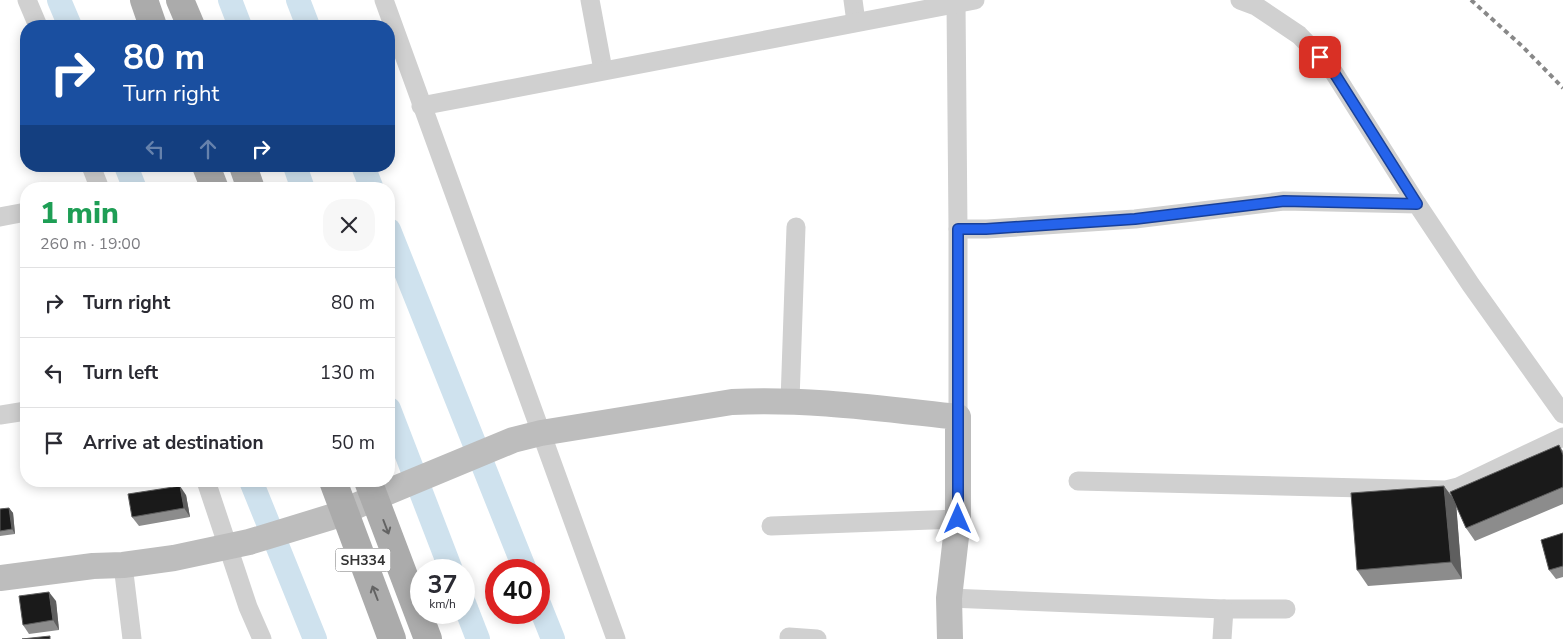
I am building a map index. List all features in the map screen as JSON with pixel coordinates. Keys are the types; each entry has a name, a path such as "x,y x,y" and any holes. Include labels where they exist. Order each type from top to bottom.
{"main road":[{"path":"144,0 151,20"},
{"path":"180,0 188,20"},
{"name":"SH334","path":"334,487 338,514 392,639"},
{"name":"SH334","path":"378,490 428,639"}],"street":[{"path":"28,0 36,20"},
{"path":"384,0 391,20"},
{"path":"590,0 603,70"},
{"path":"853,0 856,22"},
{"path":"421,106 975,0"},
{"path":"1240,0 1256,6 1299,35 1331,68 1471,285 1563,414"},
{"path":"950,639 949,598 958,519 956,3"},
{"path":"395,32 616,639"},
{"path":"958,229 986,229 1135,219 1284,201 1417,204"},
{"path":"0,217 20,213"},
{"path":"790,401 796,227"},
{"path":"395,484 513,440 541,433 732,402 790,401 958,417"},
{"path":"0,415 20,412"},
{"path":"1078,481 1446,490 1458,487 1563,437"},
{"path":"209,487 238,545 248,607 262,639"},
{"path":"0,578 174,558 238,545 338,514 378,490"},
{"path":"771,526 958,519"},
{"path":"123,565 132,639"},
{"path":"949,598 1224,609 1286,609"},
{"path":"1222,639 1224,609"},
{"path":"789,637 817,639"}],"building":[{"path":"1559,445 1563,455 1563,487 1466,528 1450,492"},
{"path":"1444,486 1451,562 1357,570 1351,493"},
{"path":"180,487 184,508 132,517 128,494"},
{"path":"9,508 12,529 0,531 0,509"},
{"path":"1563,533 1563,566 1549,570 1541,540"},
{"path":"49,592 53,620 23,625 19,596"},
{"path":"50,636 50,639 22,639"}],"waterway":[{"path":"59,0 67,20"},
{"path":"230,0 238,20"},
{"path":"298,0 306,20"},
{"path":"128,172 132,182"},
{"path":"297,172 301,182"},
{"path":"365,172 369,182"},
{"path":"395,245 521,559"},
{"path":"395,425 447,559"},
{"path":"253,487 315,639"},
{"path":"472,624 478,639"},
{"path":"547,624 553,639"}],"railway":[{"path":"1471,0 1523,47 1563,88"}],"route":[{"path":"958,519 958,229 986,229 1135,219 1284,201 1417,204 1331,68 1320,57"}]}
